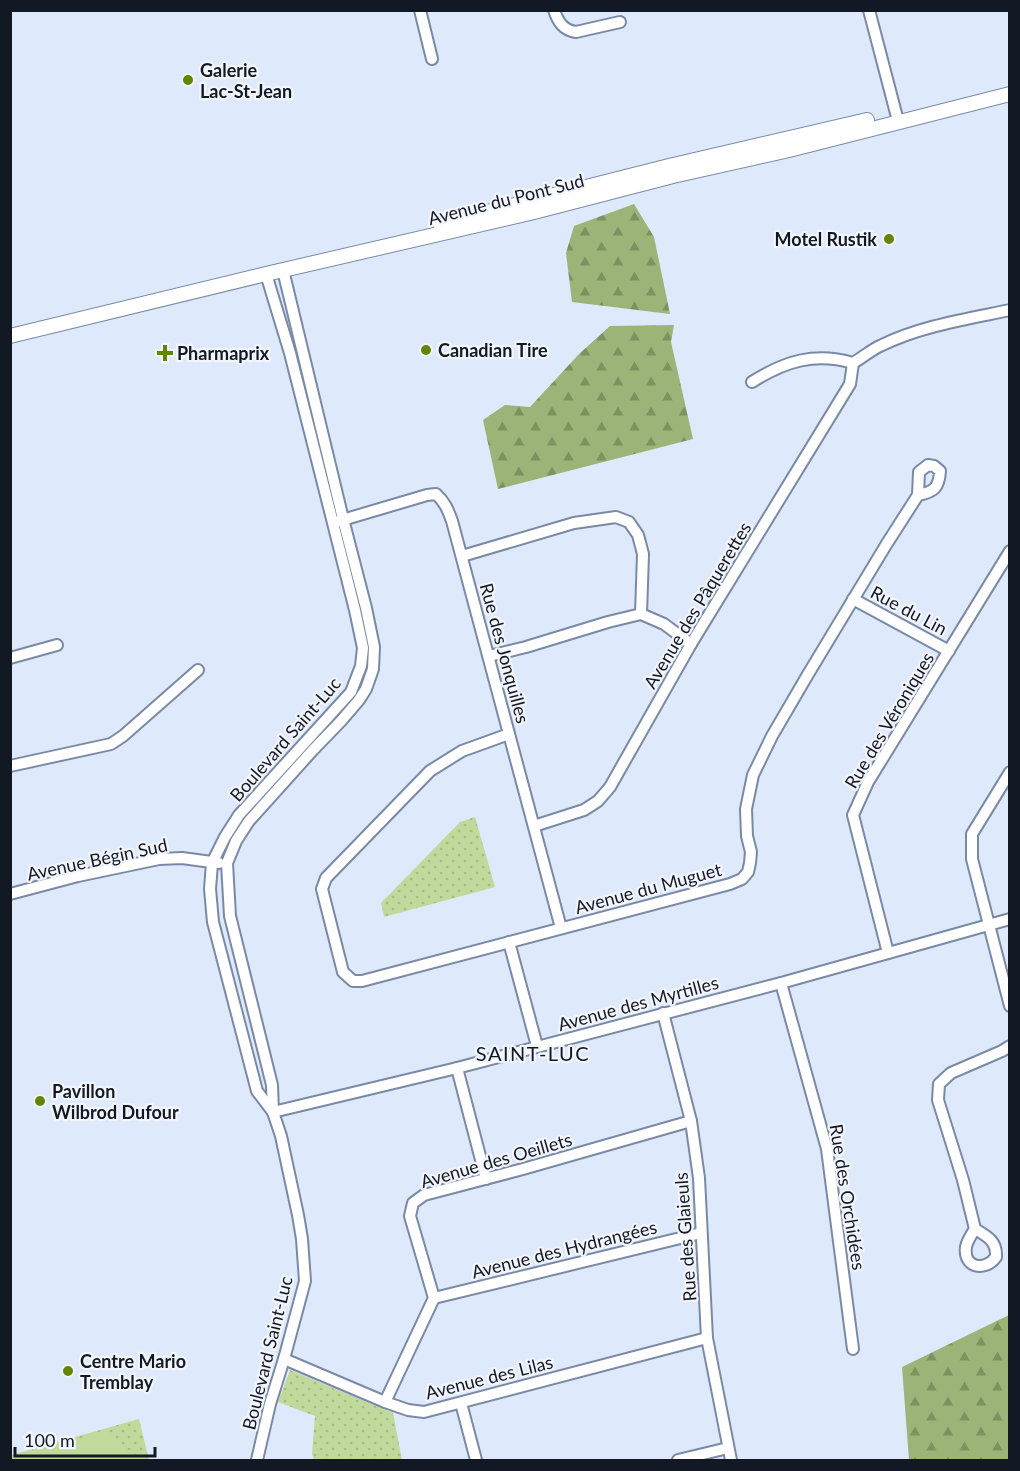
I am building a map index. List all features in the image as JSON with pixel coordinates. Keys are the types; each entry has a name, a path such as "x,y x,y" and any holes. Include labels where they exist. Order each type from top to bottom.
{"main road":[{"name":"Avenue du Pont Sud","path":"10,336 789,150 1010,86"},
{"name":"Avenue du Pont Sud","path":"10,327 104,306 265,265 353,247 669,166 1010,94"}],"street":[{"path":"420,10 432,59"},
{"path":"554,10 560,23 570,31 576,32 620,22"},
{"path":"869,10 897,117"},
{"name":"Boulevard Saint-Luc","path":"273,1112 257,1091 213,922 210,889 212,863 239,815 351,692 361,666 363,648 283,270"},
{"name":"Boulevard Saint-Luc","path":"256,1461 305,1281 298,1215 281,1136 273,1112 272,1085 230,916 227,863 236,841 249,820 359,700 366,689 373,669 374,647 366,608 337,521 266,274"},
{"path":"752,382 781,366 801,360 823,357 853,363 895,339 949,323 1010,310"},
{"name":"Avenue des Pâquerettes","path":"534,826 584,810 598,801 610,787 691,644 850,384 853,363"},
{"name":"Rue des Jonquilles","path":"337,521 427,495 436,495 443,500 448,509 561,928"},
{"name":"Avenue du Muguet","path":"509,734 462,751 430,771 326,878 322,889 343,972 353,981 362,981 742,879 748,872 750,863 751,852 747,836 746,809 753,775 772,736 918,495"},
{"path":"462,556 574,523 616,517 629,522 638,535 643,554 641,614"},
{"name":"Rue des Véroniques","path":"888,953 854,815 868,782 1010,551"},
{"name":"Rue du Lin","path":"853,599 949,651"},
{"path":"489,656 641,614 664,624 691,644"},
{"path":"10,658 57,645"},
{"path":"10,766 111,744 198,670"},
{"path":"1010,772 972,834 972,859 1010,1006"},
{"name":"Avenue Bégin Sud","path":"10,894 78,876 159,859 182,858 227,863"},
{"name":"Avenue des Myrtilles","path":"273,1112 457,1068 1010,919"},
{"path":"509,942 537,1046"},
{"name":"Rue des Orchidées","path":"781,982 827,1149 853,1349"},
{"name":"Rue des Glaieuls","path":"663,1013 691,1121 699,1179 707,1338 732,1461"},
{"path":"975,1229 963,1180 940,1109 939,1084 951,1073 1010,1046"},
{"path":"457,1068 486,1179"},
{"name":"Avenue des Oeillets","path":"434,1298 410,1216 413,1203 424,1195 691,1121"},
{"name":"Avenue des Hydrangées","path":"434,1298 701,1233"},
{"path":"385,1402 434,1298"},
{"name":"Avenue des Lilas","path":"284,1359 385,1402 408,1410 424,1412 707,1338"},
{"path":"461,1403 476,1461"},
{"path":"678,1461 728,1448"}],"green space":[{"path":"634,204 654,237 670,314 572,302 566,253 574,226"},
{"path":"674,325 671,342 693,439 498,489 483,420 505,405 530,407 579,354 610,326"},
{"path":"475,817 495,887 384,917 381,903 460,822"},
{"path":"1009,1315 1009,1460 909,1460 902,1367"},
{"path":"290,1370 393,1413 402,1460 314,1460 312,1454 315,1416 278,1402"},
{"path":"139,1419 149,1460 11,1460 11,1455"},
{"path":"102,1433 119,1443 128,1460 11,1460 11,1457"}],"place":[{"name":"Galerie Lac-St-Jean","path":"188,80"},
{"name":"Motel Rustik","path":"889,239"},
{"name":"Canadian Tire","path":"426,350"},
{"name":"Pharmaprix","path":"165,353"},
{"name":"Pavillon Wilbrod Dufour","path":"40,1101"},
{"name":"Centre Mario Tremblay","path":"68,1371"}],"district":[{"name":"SAINT-LUC","path":"533,1053"}]}
